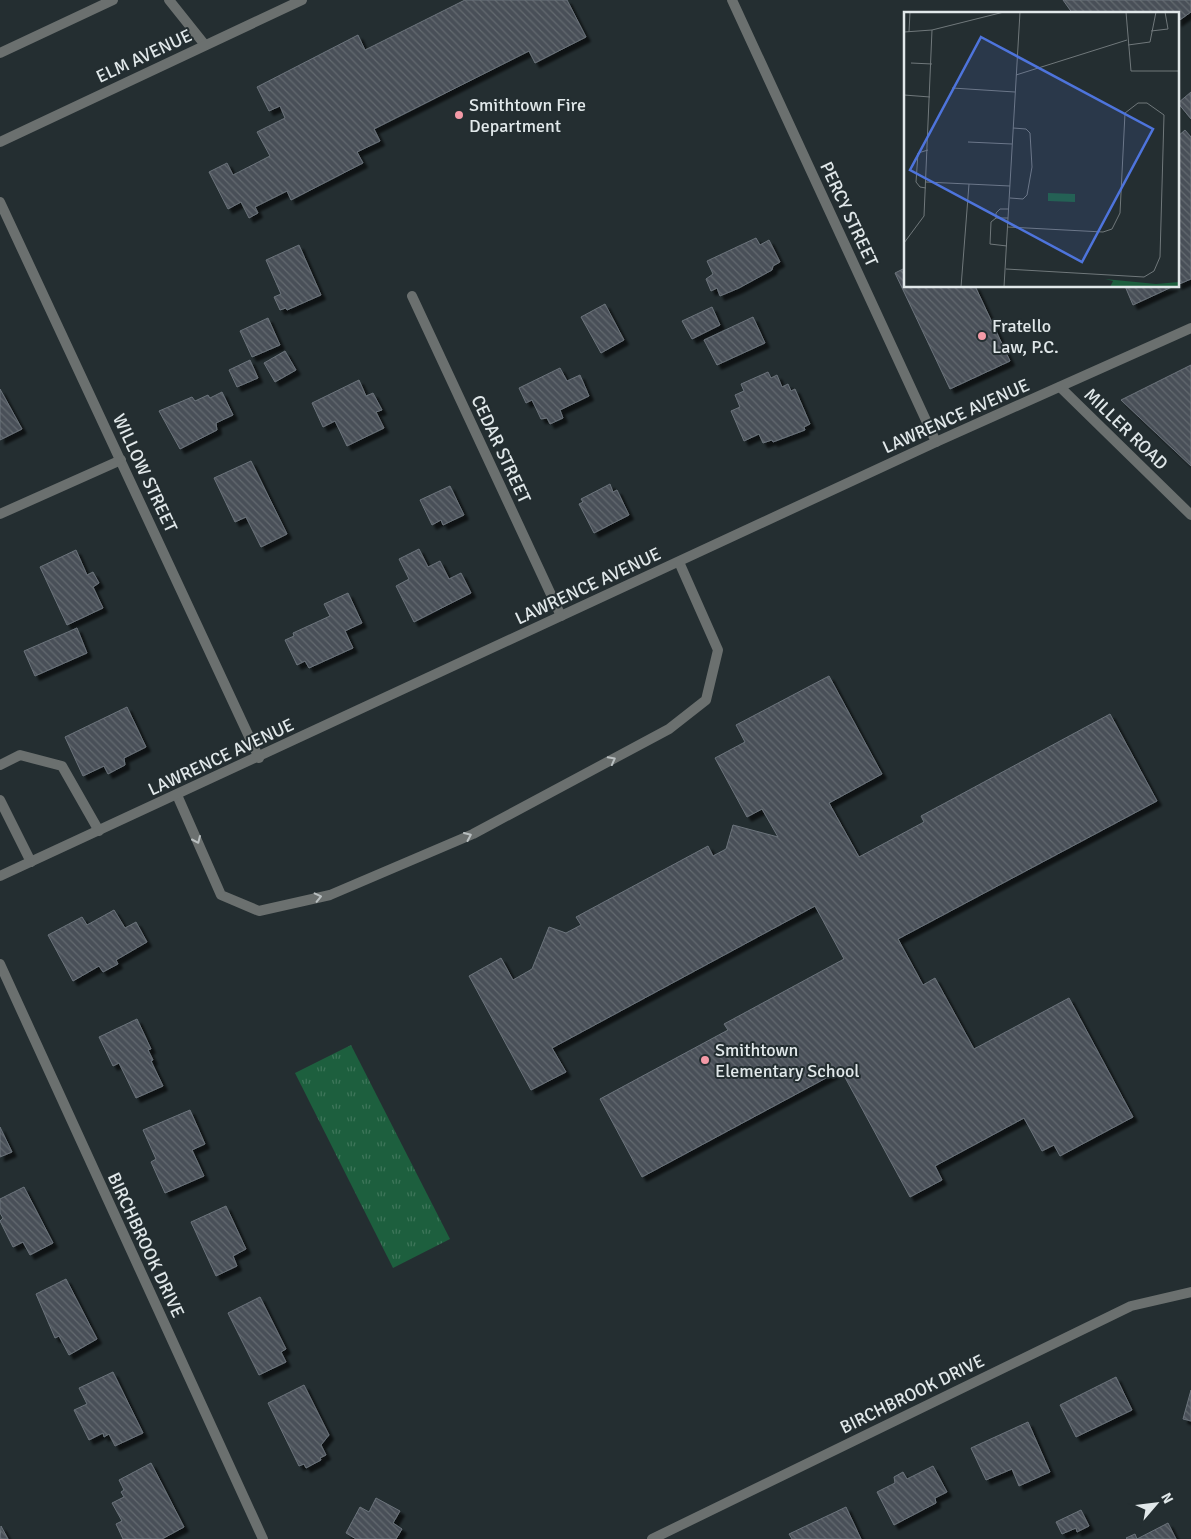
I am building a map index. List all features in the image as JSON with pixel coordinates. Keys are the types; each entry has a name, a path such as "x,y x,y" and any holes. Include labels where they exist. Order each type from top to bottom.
{"street":[{"path":"0,53 113,0"},
{"path":"169,0 205,45"},
{"name":"ELM AVENUE","path":"0,142 302,0"},
{"name":"PERCY STREET","path":"732,0 936,442"},
{"name":"WILLOW STREET","path":"0,202 259,758"},
{"name":"CEDAR STREET","path":"412,296 562,616"},
{"name":"LAWRENCE AVENUE","path":"0,876 259,758 936,442 1191,328"},
{"name":"MILLER ROAD","path":"1060,387 1191,515"},
{"path":"0,514 121,460"},
{"path":"177,796 221,895 259,911 330,895 473,834 670,729 706,700 718,650 679,562"},
{"path":"0,765 20,755 62,766 99,831"},
{"path":"0,800 31,862"},
{"name":"BIRCHBROOK DRIVE","path":"0,964 263,1539"},
{"name":"BIRCHBROOK DRIVE","path":"652,1539 1131,1306 1191,1292"}],"green space":[{"path":"351,1045 450,1239 393,1268 295,1073"}],"building":[{"path":"465,0 567,0 586,37 535,63 529,51 374,129 380,141 357,152 363,163 291,200 287,191 255,207 258,213 249,218 241,202 228,209 209,172 227,163 233,175 270,156 257,132 285,118 280,106 269,111 257,87 358,35 365,50"},
{"path":"1063,0 1191,0 1191,12 1178,21 1178,12 1072,12"},
{"path":"1191,92 1191,119 1178,103"},
{"path":"1185,130 1191,137 1191,279 1178,285 1178,136"},
{"path":"756,238 760,245 769,240 780,262 773,266 772,270 720,296 717,288 711,291 706,279 713,274 707,261"},
{"path":"299,245 321,295 287,310 286,308 280,310 274,297 281,294 266,260"},
{"path":"904,268 904,288 976,288 1010,361 950,389 895,273"},
{"path":"1126,288 1170,288 1133,305"},
{"path":"605,304 624,340 601,353 581,317"},
{"path":"712,307 720,325 692,339 682,321"},
{"path":"753,317 765,343 717,365 704,340"},
{"path":"268,318 280,345 252,357 240,331"},
{"path":"285,351 296,370 275,382 264,363"},
{"path":"250,360 258,378 237,387 229,370"},
{"path":"1191,365 1191,466 1121,400"},
{"path":"560,368 567,381 580,375 589,396 560,410 563,418 550,424 547,418 541,419 532,400 526,403 519,388"},
{"path":"768,372 771,378 777,375 782,387 788,384 791,391 795,389 810,424 804,427 805,430 773,442 772,440 763,443 759,434 744,441 731,411 740,407 735,395 744,391 741,384"},
{"path":"359,380 366,396 373,393 382,410 376,412 384,428 347,446 335,421 323,427 312,403"},
{"path":"0,389 22,429 0,440"},
{"path":"222,392 233,415 216,423 217,430 180,449 159,411 192,397 195,401 208,395 210,398"},
{"path":"251,461 287,534 261,547 246,517 235,522 214,478"},
{"path":"610,484 613,492 617,490 629,515 594,533 579,504 583,502 581,499"},
{"path":"450,486 464,515 443,525 441,520 432,525 420,500"},
{"path":"419,549 428,567 440,561 449,579 461,573 471,593 414,622 396,586 409,579 399,559"},
{"path":"76,550 87,575 93,572 99,583 93,587 103,608 67,625 40,567"},
{"path":"348,593 362,623 345,631 353,648 309,668 305,661 297,665 285,640 294,636 293,633 330,616 324,604"},
{"path":"77,628 87,653 35,676 24,651"},
{"path":"829,676 882,774 829,803 859,857 924,822 921,816 1110,714 1157,801 898,939 923,985 935,978 974,1049 1069,998 1133,1117 1060,1156 1054,1145 1042,1151 1024,1118 935,1166 942,1180 910,1197 841,1070 642,1177 600,1099 728,1030 724,1024 844,959 815,906 552,1048 566,1072 531,1090 469,976 501,958 513,980 532,969 549,927 566,933 581,925 576,917 708,846 713,856 726,849 733,825 778,837 762,809 747,817 715,758 745,742 736,725"},
{"path":"127,707 146,747 124,758 125,765 108,774 104,766 83,776 65,737"},
{"path":"114,910 125,928 136,922 147,942 116,960 118,964 103,972 99,966 73,981 48,935 82,917 87,925"},
{"path":"137,1019 151,1049 148,1050 153,1060 151,1061 163,1086 136,1098 119,1063 113,1066 99,1037"},
{"path":"190,1110 205,1144 192,1150 204,1176 165,1193 151,1162 156,1159 143,1130"},
{"path":"0,1127 12,1152 0,1157"},
{"path":"24,1187 53,1243 30,1255 23,1242 13,1247 0,1221 3,1218 0,1213 0,1199"},
{"path":"226,1206 246,1249 233,1256 237,1266 216,1276 191,1222"},
{"path":"66,1279 97,1339 69,1355 59,1336 55,1338 36,1294"},
{"path":"260,1297 286,1349 281,1352 286,1362 259,1375 228,1313"},
{"path":"113,1372 143,1433 115,1446 109,1434 104,1437 103,1433 89,1440 74,1410 87,1404 79,1388"},
{"path":"1116,1377 1132,1410 1076,1437 1060,1405"},
{"path":"304,1385 329,1435 321,1445 326,1455 306,1468 304,1464 299,1466 268,1403"},
{"path":"1191,1390 1191,1421 1183,1419"},
{"path":"1028,1422 1050,1472 1019,1486 1012,1469 986,1480 971,1448"},
{"path":"151,1463 184,1527 162,1539 123,1539 116,1524 122,1521 112,1503 124,1497 121,1492 124,1490 119,1480"},
{"path":"933,1466 947,1492 935,1498 936,1503 894,1525 877,1492 895,1483 894,1477 903,1472 907,1479"},
{"path":"376,1498 400,1511 393,1523 402,1529 396,1539 356,1539 346,1533 360,1507 369,1512"},
{"path":"846,1507 861,1539 792,1539 789,1534"},
{"path":"1081,1510 1089,1526 1077,1532 1076,1528 1062,1534 1056,1522"},
{"path":"1168,1523 1176,1539 1137,1539"},
{"path":"1,1526 8,1539 0,1539"},
{"path":"1135,1534 1137,1539 1127,1539 1126,1538"}],"place":[{"name":"Smithtown Fire Department","path":"459,115"},
{"name":"Fratello Law, P.C.","path":"982,336"},
{"name":"Smithtown Elementary School","path":"705,1060"}]}
